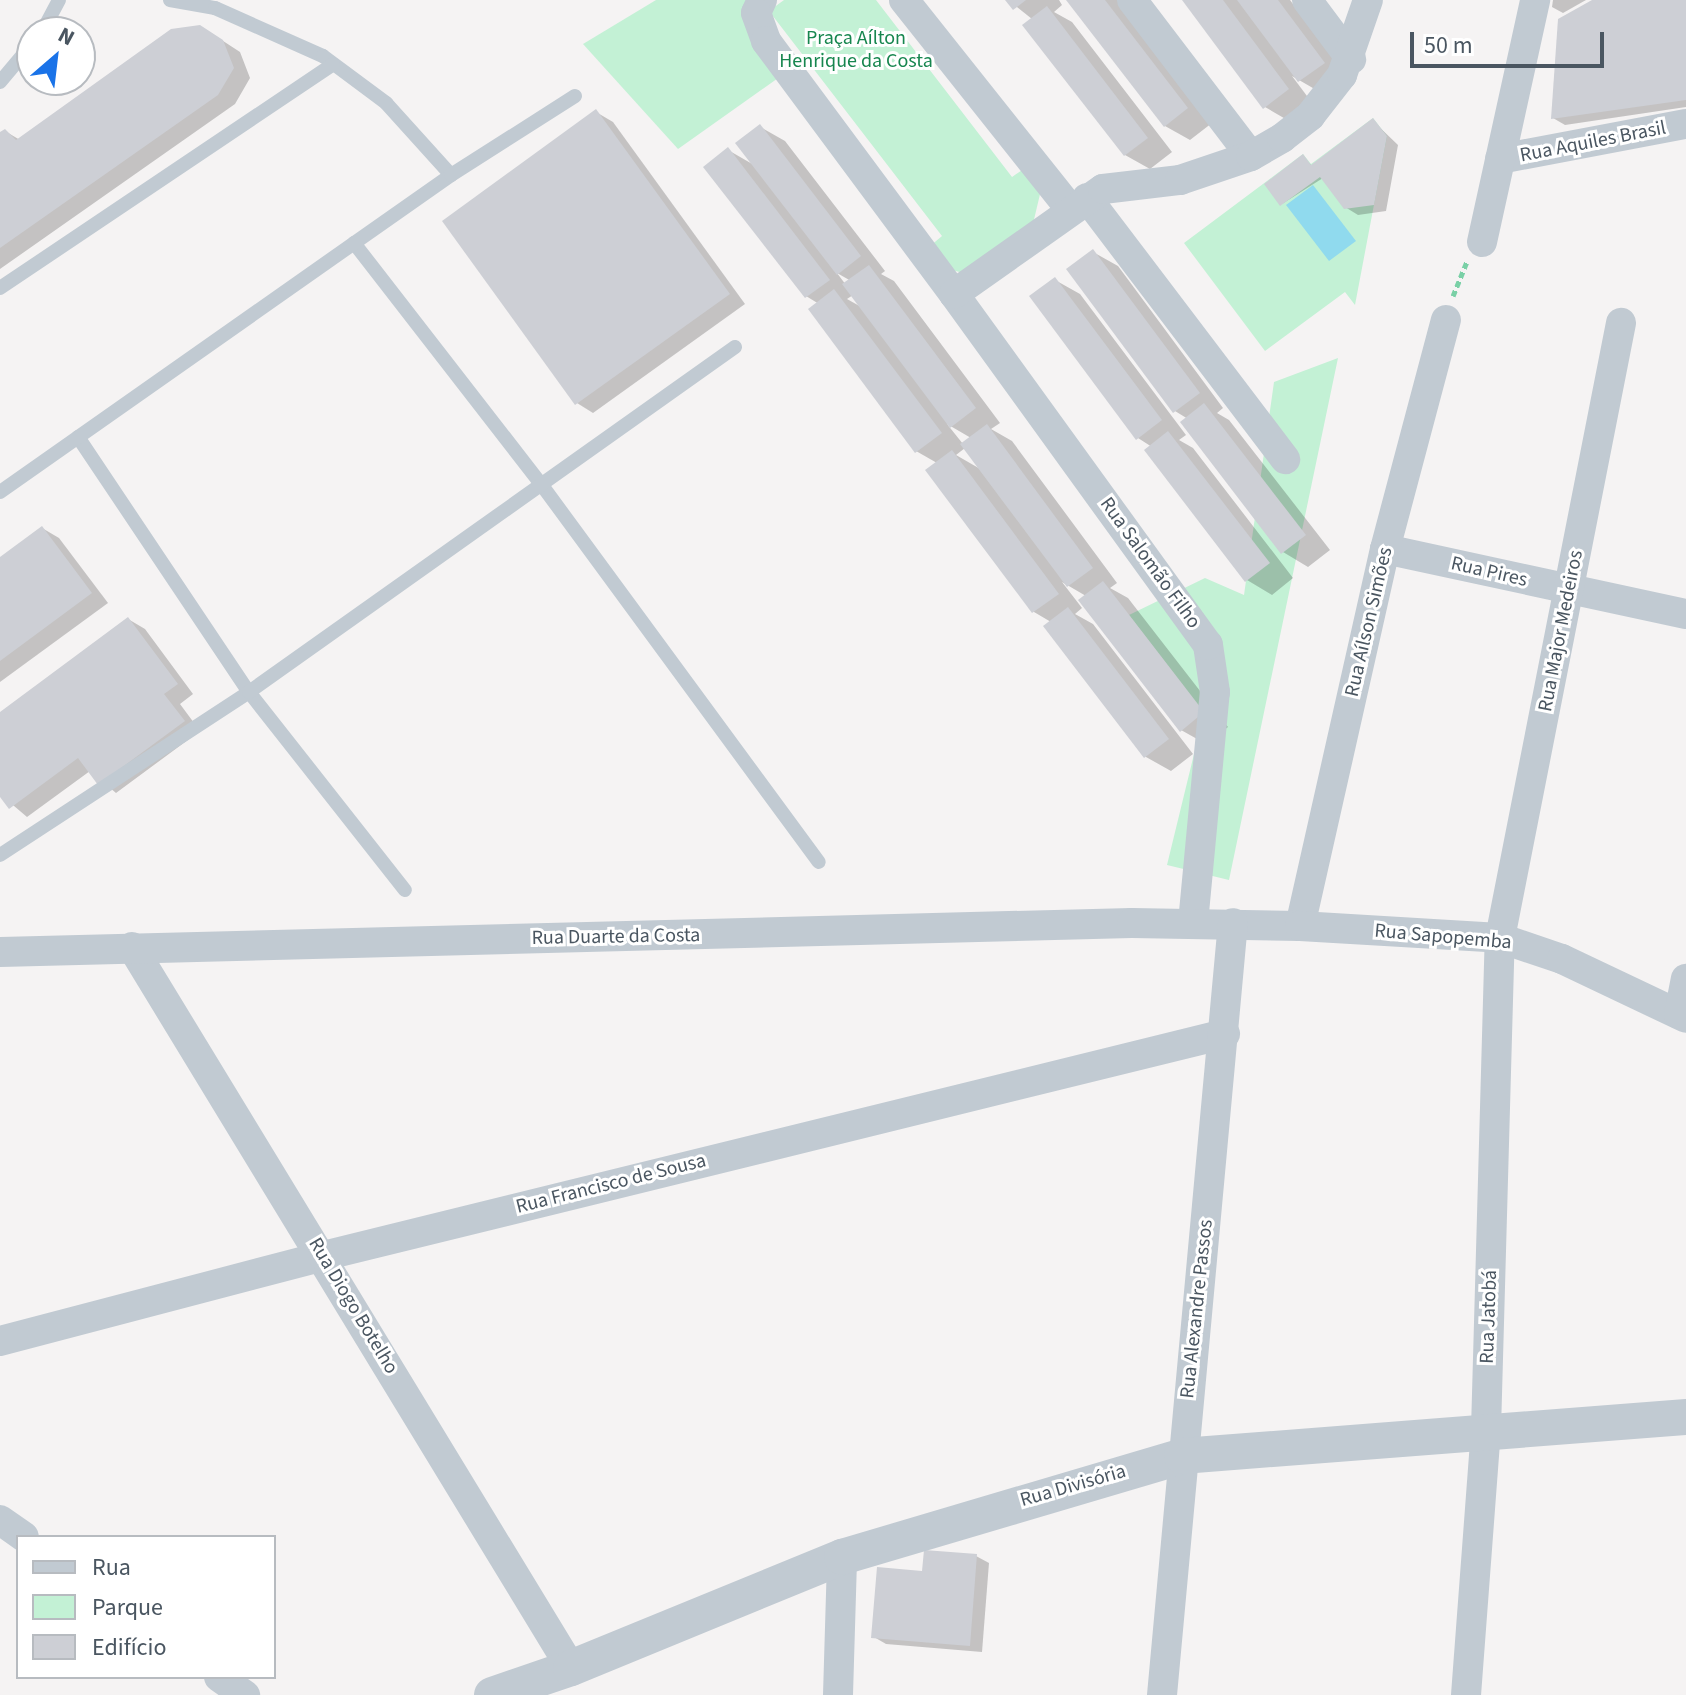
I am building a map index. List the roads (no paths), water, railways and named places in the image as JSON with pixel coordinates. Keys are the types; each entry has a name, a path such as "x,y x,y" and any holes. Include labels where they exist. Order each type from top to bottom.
{"street":[{"name":"Rua Salomão Filho","path":"762,0 756,13 766,41 1208,645 1215,692 1193,923"},
{"path":"904,0 1078,204 1285,459"},
{"path":"1132,0 1251,156"},
{"path":"1307,0 1351,59"},
{"path":"954,294 1078,204 1120,184 1180,180 1251,156 1310,116 1351,59 1368,0"},
{"path":"1482,242 1535,0"},
{"name":"Rua Aquiles Brasil","path":"1500,159 1686,124"},
{"name":"Rua Aílson Simões","path":"1300,926 1385,549 1446,320"},
{"name":"Rua Major Medeiros","path":"1500,938 1621,323"},
{"name":"Rua Pires","path":"1385,549 1686,614"},
{"name":"Rua Duarte da Costa","path":"0,952 1233,923"},
{"name":"Rua Sapopemba","path":"1233,923 1500,938 1562,959 1682,1016"},
{"name":"Rua Alexandre Passos","path":"1162,1695 1233,923"},
{"name":"Rua Jatobá","path":"1466,1695 1486,1430 1500,938"},
{"name":"Rua Diogo Botelho","path":"132,947 323,1256 548,1681"},
{"path":"1682,1016 1686,979"},
{"name":"Rua Francisco de Sousa","path":"0,1341 323,1256 1225,1034"},
{"name":"Rua Divisória","path":"492,1695 548,1681 842,1557 1182,1456 1486,1430 1686,1417"},
{"path":"0,1520 21,1535"},
{"path":"838,1695 842,1557"},
{"path":"222,1679 245,1695"}],"lane":[{"path":"170,0 215,8 333,64 386,103 451,175"},
{"path":"0,82 16,63"},
{"path":"0,288 333,64"},
{"path":"0,492 451,175 575,96"},
{"path":"354,243 541,484 819,862"},
{"path":"0,855 249,692 735,347"},
{"path":"78,437 249,692 405,890"}],"water":[{"path":"1313,185 1356,241 1329,261 1286,205"}],"park label":[{"name":"Praça Aílton Henrique da Costa","path":"856,50"}]}
